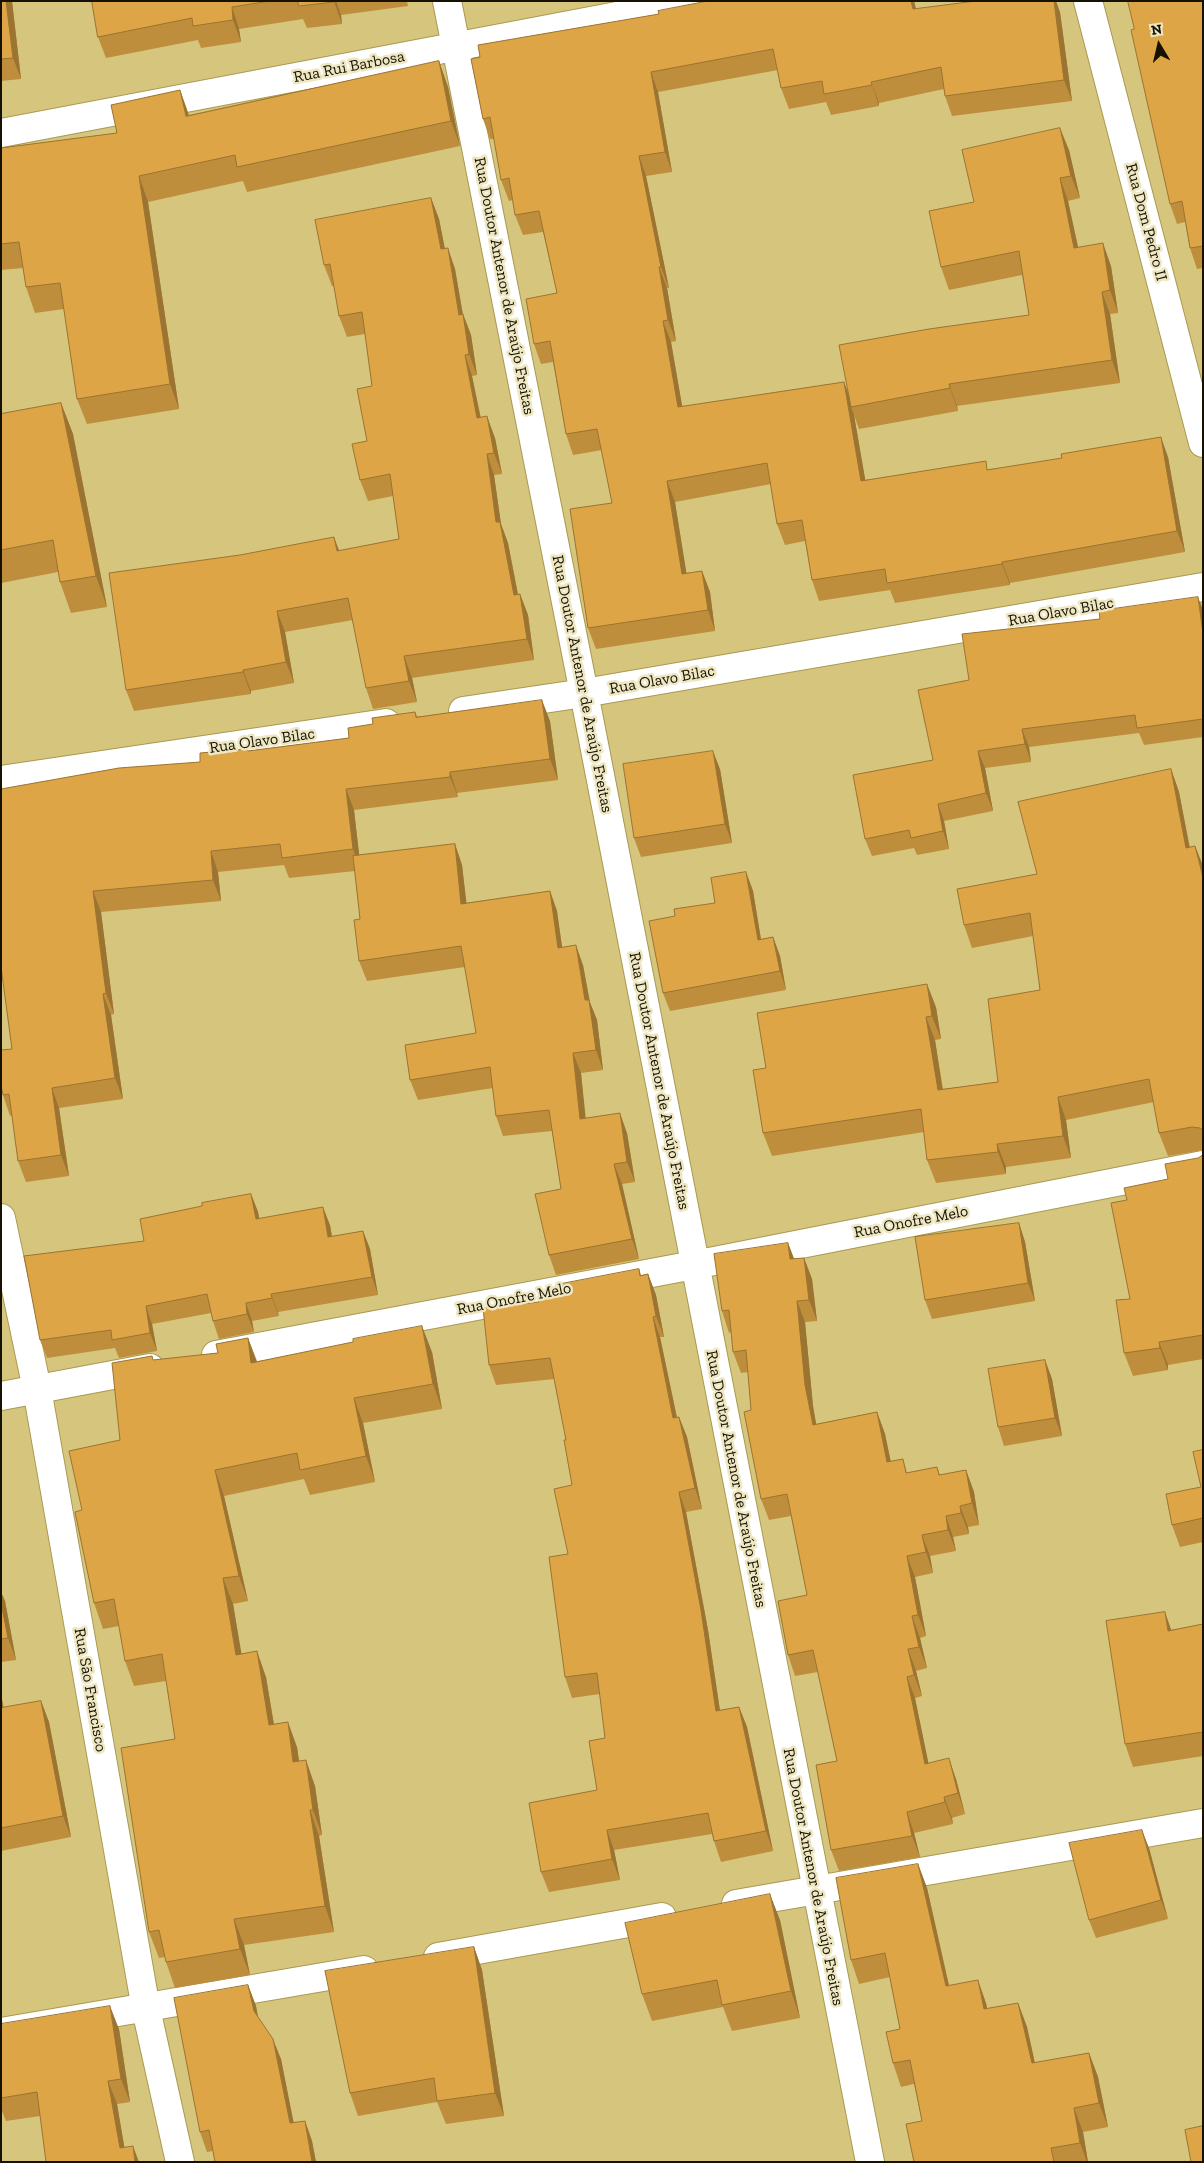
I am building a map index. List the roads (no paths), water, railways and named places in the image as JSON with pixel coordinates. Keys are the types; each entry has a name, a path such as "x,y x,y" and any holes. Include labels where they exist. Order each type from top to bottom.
{"street":[{"name":"Rua Doutor Antenor de Araújo Freitas","path":"447,1 584,693 870,2162"},
{"name":"Rua Rui Barbosa","path":"1,133 696,1"},
{"name":"Rua Dom Pedro II","path":"1088,1 1203,443"},
{"name":"Rua Olavo Bilac","path":"436,715 584,693 1203,587"},
{"name":"Rua Olavo Bilac","path":"1,780 406,720"},
{"name":"Rua Onofre Melo","path":"1,1396 694,1265 1203,1165"},
{"name":"Rua São Francisco","path":"1,1218 37,1389 146,2008 180,2162"},
{"path":"1,2032 1203,1823"}]}
